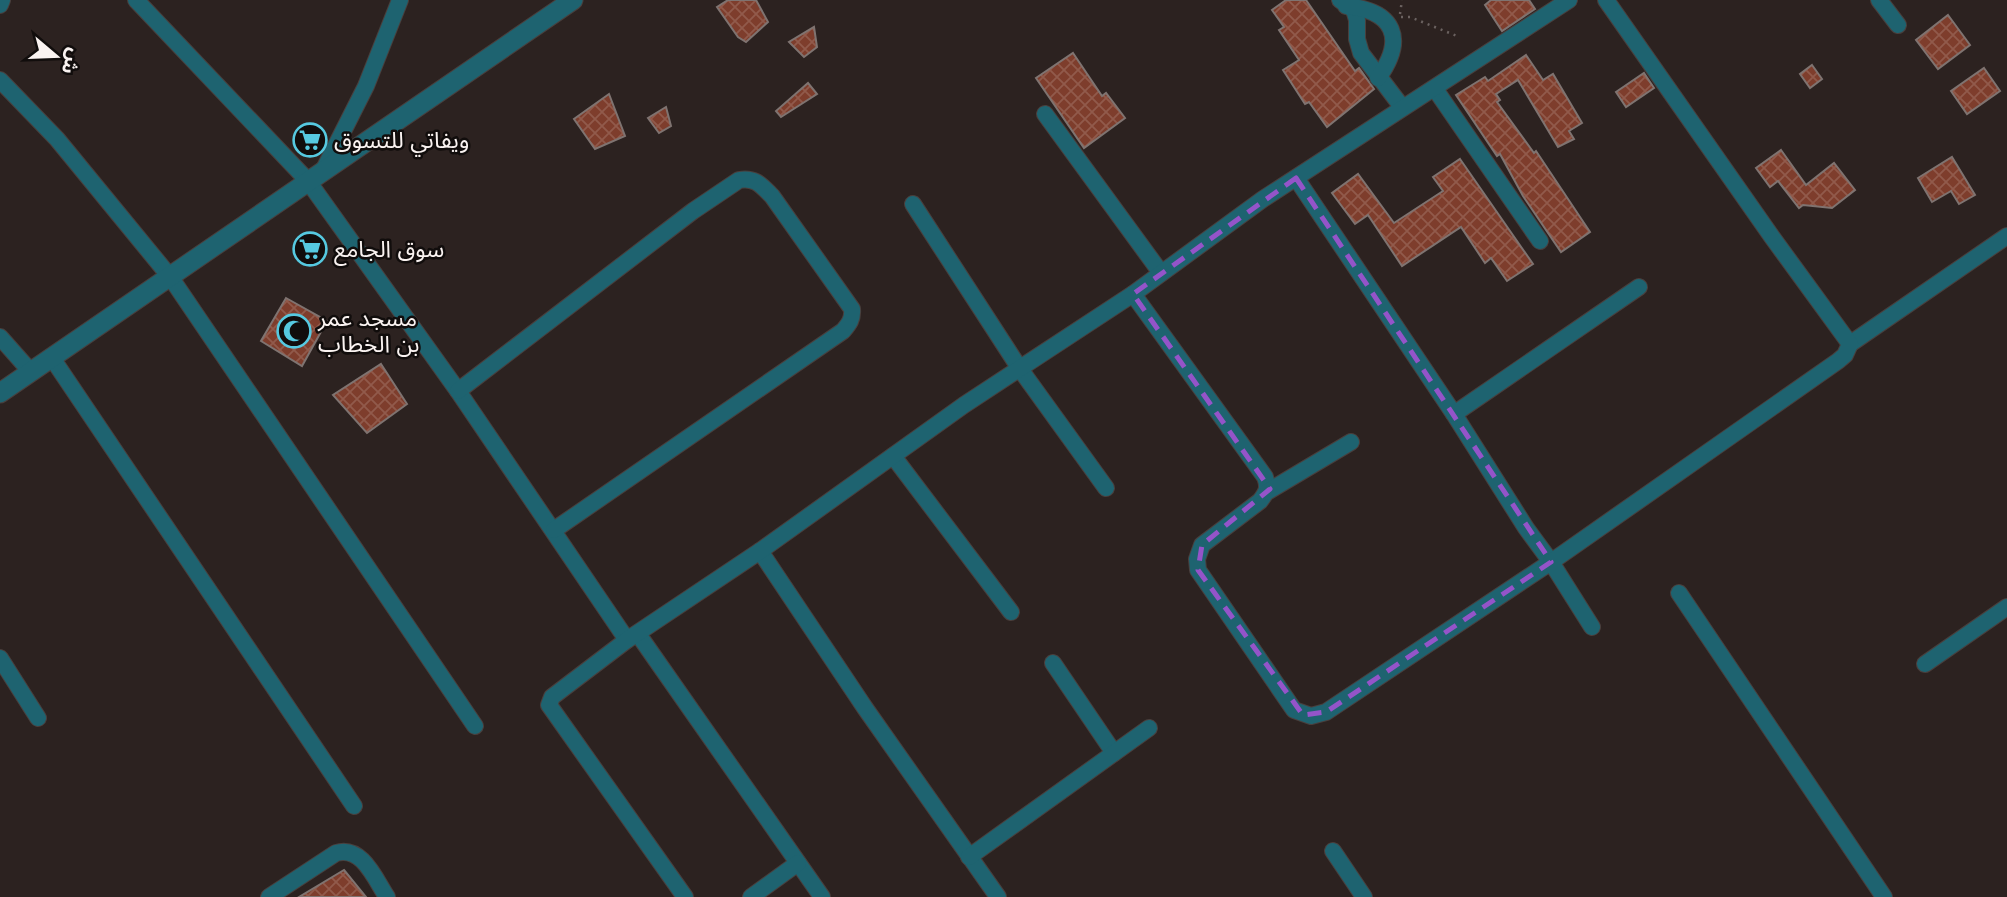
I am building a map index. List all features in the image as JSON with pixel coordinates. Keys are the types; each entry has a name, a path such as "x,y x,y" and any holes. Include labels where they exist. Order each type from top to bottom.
{"street":[{"path":"0,5 2,0"},
{"path":"136,0 315,177 388,296 458,391 554,530 822,897"},
{"path":"315,177 366,86 400,0"},
{"path":"0,393 573,0"},
{"path":"685,897 549,705 552,697 633,637 760,551 892,456 1133,294 1264,198 1569,0"},
{"path":"1606,0 1850,344"},
{"path":"1879,0 1898,26"},
{"path":"1343,3 1354,10 1358,47 1378,78 1402,107"},
{"path":"1343,3 1367,8 1382,16 1391,27 1395,46 1389,63 1378,78"},
{"path":"0,80 57,139 171,278 475,726"},
{"path":"1435,89 1540,241"},
{"path":"1045,114 1161,273"},
{"path":"1296,178 1592,627"},
{"path":"458,391 692,211 739,180 756,180 772,196 852,309 853,316 843,331 554,530"},
{"path":"913,204 1020,369 1106,488"},
{"path":"1351,442 1267,492 1260,501 1202,545 1197,559 1198,570 1294,710 1303,715 1326,712 1551,562 1838,361 1845,355 1850,344 2007,236"},
{"path":"1454,414 1639,288"},
{"path":"1133,294 1265,477 1267,492"},
{"path":"0,337 31,372"},
{"path":"52,358 354,806"},
{"path":"892,456 1011,612"},
{"path":"760,551 865,708 998,897"},
{"path":"1679,593 1884,897"},
{"path":"1925,664 2007,607"},
{"path":"0,658 38,718"},
{"path":"1054,663 1114,753"},
{"path":"969,857 1149,728"},
{"path":"274,896 336,853 346,851 360,857 387,897"},
{"path":"1333,851 1364,897"},
{"path":"751,897 798,863"}],"path":[{"path":"1402,0 1399,17 1410,17 1457,36"}],"highlighted area":[{"path":"1296,178 1551,562 1326,712 1303,715 1198,570 1202,545 1270,489 1133,294"}],"building":[{"path":"728,0 756,0 768,22 746,42 738,37 717,7"},
{"path":"1286,0 1306,0 1355,71 1359,68 1374,89 1327,127 1309,102 1305,104 1283,70 1299,60 1279,30 1284,27 1272,10"},
{"path":"1491,0 1529,0 1535,9 1502,31 1485,5"},
{"path":"1948,15 1970,45 1938,69 1916,40"},
{"path":"814,27 817,47 804,57 789,42"},
{"path":"1073,53 1102,96 1106,93 1125,118 1084,148 1036,78"},
{"path":"1526,55 1543,80 1553,74 1582,123 1569,131 1574,139 1558,147 1518,80 1496,94 1500,100 1497,102 1534,153 1536,151 1590,232 1561,252 1523,196 1500,154 1497,156 1456,95 1485,77 1488,81"},
{"path":"1812,65 1822,79 1810,88 1800,74"},
{"path":"1984,68 2000,91 1967,114 1951,91"},
{"path":"1644,73 1654,88 1626,107 1616,92"},
{"path":"808,83 817,94 781,117 776,111"},
{"path":"609,94 625,136 595,149 574,119"},
{"path":"666,107 671,126 659,133 648,118"},
{"path":"1781,150 1806,185 1834,163 1855,190 1832,208 1803,205 1799,208 1778,181 1770,187 1756,168"},
{"path":"1952,157 1975,195 1959,204 1951,191 1932,202 1918,178"},
{"path":"1460,159 1533,264 1507,281 1491,258 1485,263 1461,227 1402,266 1368,215 1355,224 1332,193 1358,174 1394,223 1443,191 1433,177"},
{"name":"مسجد عمر بن الخطاب","path":"286,298 327,321 302,366 261,341"},
{"path":"381,364 407,404 367,433 333,395"},
{"path":"344,870 366,897 299,897"}],"place":[{"name":"ويفاتي للتسوق","path":"310,140"},
{"name":"سوق الجامع","path":"310,249"},
{"name":"مسجد عمر بن الخطاب","path":"294,331"}]}
